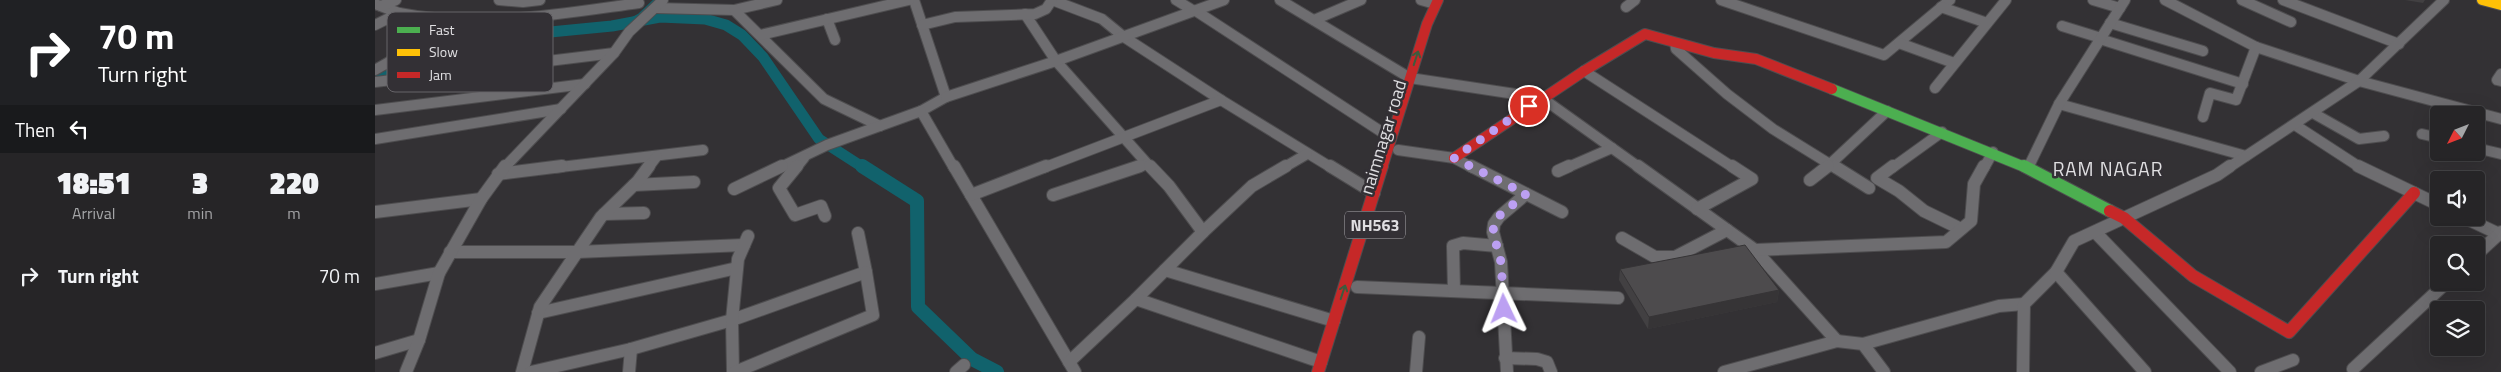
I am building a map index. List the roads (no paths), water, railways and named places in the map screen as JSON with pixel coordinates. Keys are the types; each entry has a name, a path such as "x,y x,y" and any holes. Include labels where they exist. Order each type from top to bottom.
{"main road":[{"name":"naimnagar road","path":"1323,369 1357,287 1398,150 1415,78 1450,0"},
{"path":"2482,0 2501,5"},
{"name":"NH563","path":"1323,369 1334,321 1391,138 1415,78 1427,24 1437,2"},
{"path":"1454,158 1584,70 1645,34 1714,53 1756,59 1993,152 2028,168 2124,218 2193,276 2289,332 2414,193"}],"street":[{"path":"378,5 396,0"},
{"path":"499,0 523,2 540,0"},
{"path":"406,372 419,340 439,273 481,199 498,174 614,53 629,32 663,0"},
{"path":"653,10 734,10 777,0"},
{"path":"761,35 909,0"},
{"path":"914,0 946,97"},
{"path":"922,25 955,17 1025,14 1043,11 1052,0 1102,19 1124,37 1221,100 1374,193"},
{"path":"1176,0 1391,138"},
{"path":"734,189 827,145 921,111 946,97 1057,61 1224,0"},
{"path":"1280,0 1415,78 1542,98 1755,250 1837,341"},
{"path":"1314,20 1361,0"},
{"path":"1421,0 1437,2"},
{"path":"1626,7 1635,0"},
{"path":"1721,0 1884,55 1950,0"},
{"path":"1935,88 2006,0"},
{"path":"2028,168 2059,104 2123,4 2093,0"},
{"path":"2165,0 2256,47 2359,81 2501,118"},
{"path":"2243,0 2291,22"},
{"path":"2283,0 2399,44"},
{"path":"1724,372 1837,341 1863,344 1999,306 2024,304 2056,272 2074,241 2217,175 2295,125 2359,81 2444,0"},
{"path":"553,13 639,3"},
{"path":"378,5 396,12"},
{"path":"1941,7 1987,23"},
{"path":"734,10 824,99 880,126"},
{"path":"1025,14 1057,61 1123,138 1169,186 1203,232"},
{"path":"375,25 387,19"},
{"path":"827,19 835,40"},
{"path":"2111,23 2203,51"},
{"path":"2062,26 2243,84"},
{"path":"1675,43 1677,49 1727,94 1773,128 1869,188"},
{"path":"1899,43 1954,63"},
{"path":"2203,117 2211,93 2236,100 2256,47"},
{"path":"553,60 614,53"},
{"path":"375,70 387,64"},
{"path":"1584,70 1752,179 1697,209"},
{"path":"2501,74 2497,80 2501,81"},
{"path":"553,88 585,84"},
{"path":"375,110 520,92"},
{"path":"971,195 1221,100"},
{"path":"2059,104 2246,156"},
{"path":"375,139 561,109"},
{"path":"921,111 1072,367 1137,298 1252,186 1307,154"},
{"path":"1810,180 1832,164 1887,111"},
{"path":"2313,113 2359,139 2384,136"},
{"path":"2295,125 2351,163 2430,201"},
{"path":"1942,132 1877,178 1906,195 1924,211 1961,229"},
{"path":"2422,134 2430,136"},
{"path":"1557,170 1612,148"},
{"path":"498,174 703,150"},
{"path":"1398,150 1454,158 1562,212"},
{"path":"2485,150 2501,154"},
{"path":"1755,250 1946,242 1971,221 1974,184 1993,152"},
{"path":"807,154 779,188 795,215 821,206 825,216"},
{"path":"522,372 540,307 604,214 634,185 657,156"},
{"path":"1053,195 1147,164"},
{"path":"634,185 694,182"},
{"path":"1507,372 1504,293 1493,232 1494,224 1499,216 1526,194"},
{"path":"375,212 481,199"},
{"path":"604,214 644,213"},
{"path":"2484,226 2500,233 2485,247"},
{"path":"1622,238 1655,257 1675,256 1727,230"},
{"path":"2095,232 2230,372"},
{"path":"451,252 577,252 746,241 738,260 732,320 734,372 873,315 858,233"},
{"path":"1454,291 1453,246 1463,243 1497,246"},
{"path":"538,313 737,268"},
{"path":"1165,270 1334,321"},
{"path":"531,372 631,348 732,320 866,272"},
{"path":"2056,272 2145,372"},
{"path":"375,284 439,273"},
{"path":"1357,287 1618,298"},
{"path":"2353,369 2437,291"},
{"path":"1137,298 1323,369"},
{"path":"2023,372 2024,304"},
{"path":"1416,372 1419,337"},
{"path":"375,353 419,340"},
{"path":"1863,344 1883,372"},
{"path":"629,372 631,348"},
{"path":"1505,358 1543,360 1550,366 1551,372"},
{"path":"2261,372 2293,360"}],"waterway":[{"path":"620,25 639,15 655,0"},
{"path":"553,32 612,26 660,17 705,19 726,25 742,35 763,57 819,139 864,168"},
{"path":"375,75 387,72"},
{"path":"862,166 917,201 918,307 972,359 997,372"}],"district":[{"name":"RAM NAGAR","path":"2108,168"}]}
